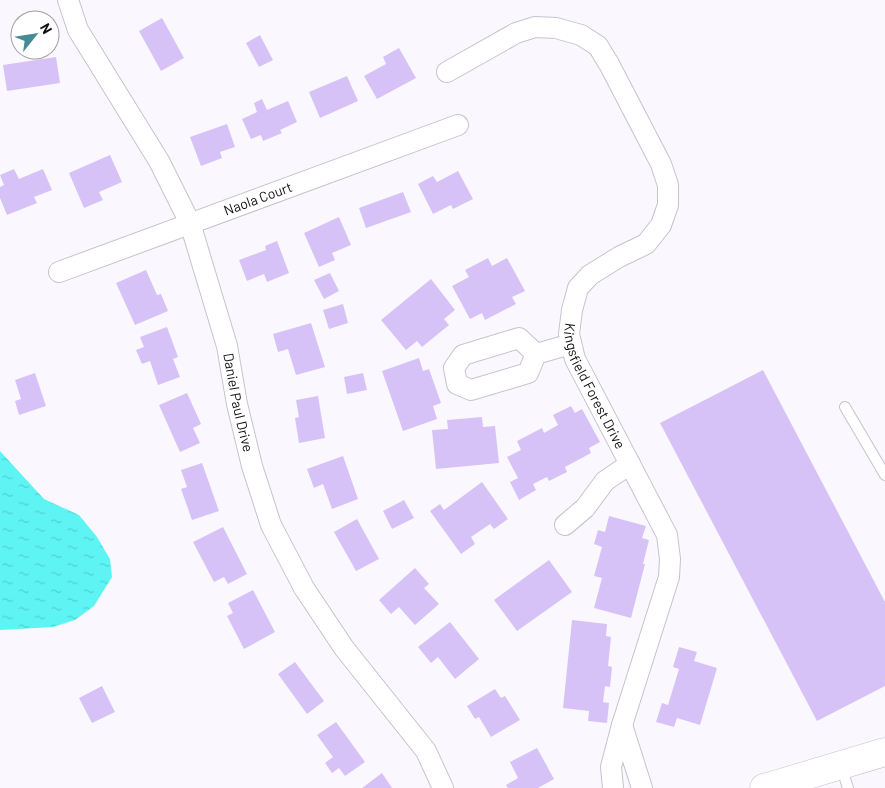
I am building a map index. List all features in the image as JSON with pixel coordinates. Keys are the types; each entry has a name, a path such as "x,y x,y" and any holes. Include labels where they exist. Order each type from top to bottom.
{"street":[{"name":"Daniel Paul Drive","path":"68,0 78,30 159,161 190,223 227,346 237,404 252,466 271,525 304,588 344,648 426,751 442,788"},
{"name":"Kingsfield Forest Drive","path":"447,72 516,33 535,28 556,28 581,35 598,46 609,64 661,164 668,185 668,205 661,225 646,244 619,257 590,275 578,288 572,310 569,334 575,360 667,536 670,558 669,577 622,725 611,767 613,788"},
{"name":"Naola Court","path":"59,272 458,125"},
{"path":"536,354 571,344"},
{"path":"565,525 585,508 605,481 630,464"},
{"path":"622,725 642,788"},
{"path":"764,788 844,777 885,752"}],"lane":[{"path":"845,407 885,475"}],"water":[{"path":"0,451 44,499 79,515 97,537 110,559 112,577 94,606 75,620 53,627 0,630"}],"building":[{"path":"162,18 184,58 161,71 139,31"},
{"path":"260,35 273,60 259,67 246,43"},
{"path":"399,48 416,78 377,99 364,76 386,64 383,57"},
{"path":"36,60 56,60 60,83 7,91 3,65"},
{"path":"347,76 358,101 320,118 309,92"},
{"path":"262,99 267,110 288,101 297,122 280,130 282,133 263,141 261,135 251,139 242,119 257,112 254,103"},
{"path":"227,124 235,147 220,152 222,158 201,166 190,137"},
{"path":"110,155 122,182 99,192 103,200 84,208 69,173"},
{"path":"14,169 19,179 43,169 52,190 34,197 37,203 7,215 0,198 0,187 4,185 0,175"},
{"path":"458,171 473,199 453,209 451,205 433,214 418,184 433,176 437,182"},
{"path":"403,192 411,212 366,228 359,208"},
{"path":"339,217 351,245 332,253 335,260 319,267 304,233"},
{"path":"277,241 289,273 267,282 264,274 247,281 239,260 266,250 265,246"},
{"path":"488,258 492,266 507,258 525,291 512,297 516,304 485,320 482,313 470,319 452,286 469,277 465,270"},
{"path":"146,270 157,295 161,294 168,311 135,325 116,283"},
{"path":"330,273 339,291 324,299 314,280"},
{"path":"431,279 455,310 444,319 449,325 422,347 417,341 406,350 381,320"},
{"path":"343,304 348,323 329,329 323,310"},
{"path":"311,323 325,367 296,375 288,349 278,352 273,334"},
{"path":"167,327 178,357 173,359 180,377 158,385 150,361 142,364 136,350 144,347 140,337"},
{"path":"419,358 423,371 429,369 441,403 433,406 437,419 403,431 382,371"},
{"path":"763,370 885,602 885,686 817,721 660,423"},
{"path":"35,373 46,406 19,415 15,401 21,399 15,380"},
{"path":"363,373 367,390 347,394 344,377"},
{"path":"187,393 201,424 193,428 200,443 180,452 159,405"},
{"path":"318,396 325,438 299,443 295,418 299,417 296,400"},
{"path":"571,406 575,413 582,409 600,442 589,448 591,453 565,467 567,472 549,481 547,477 533,484 536,490 519,500 510,482 518,478 507,457 521,450 517,441 542,428 544,433 558,425 553,415"},
{"path":"482,417 483,427 495,426 499,463 436,469 432,430 448,429 447,420"},
{"path":"343,456 358,499 332,509 323,484 314,488 307,469"},
{"path":"202,463 219,511 192,520 181,489 187,487 181,470"},
{"path":"482,482 508,519 494,529 490,524 471,537 475,544 461,554 430,511 440,504 444,510"},
{"path":"404,500 414,518 392,529 383,511"},
{"path":"609,516 646,526 642,538 649,540 631,618 594,608 602,578 594,576 602,547 594,544 598,530 605,532"},
{"path":"357,519 379,559 356,571 334,532"},
{"path":"223,527 247,574 228,584 224,577 214,582 193,542"},
{"path":"549,560 572,592 517,631 494,600"},
{"path":"415,568 429,584 424,588 439,604 415,625 399,607 391,614 379,600"},
{"path":"253,590 275,632 244,649 227,616 233,613 228,603"},
{"path":"572,620 607,624 606,636 611,637 608,666 612,667 610,687 605,686 603,702 609,703 607,723 588,721 589,711 563,708"},
{"path":"450,622 479,659 455,679 438,657 431,663 418,647"},
{"path":"679,647 697,652 694,661 717,668 700,725 677,718 674,727 656,722 662,703 668,705 679,669 673,667"},
{"path":"295,662 324,701 307,714 278,674"},
{"path":"102,686 115,712 92,723 79,698"},
{"path":"495,689 501,698 505,696 520,720 491,737 479,717 475,719 467,706"},
{"path":"336,722 365,762 345,776 339,768 332,773 325,763 333,757 317,735"},
{"path":"537,748 554,779 538,788 508,788 506,785 518,778 510,762"},
{"path":"382,773 392,788 362,788"}]}
